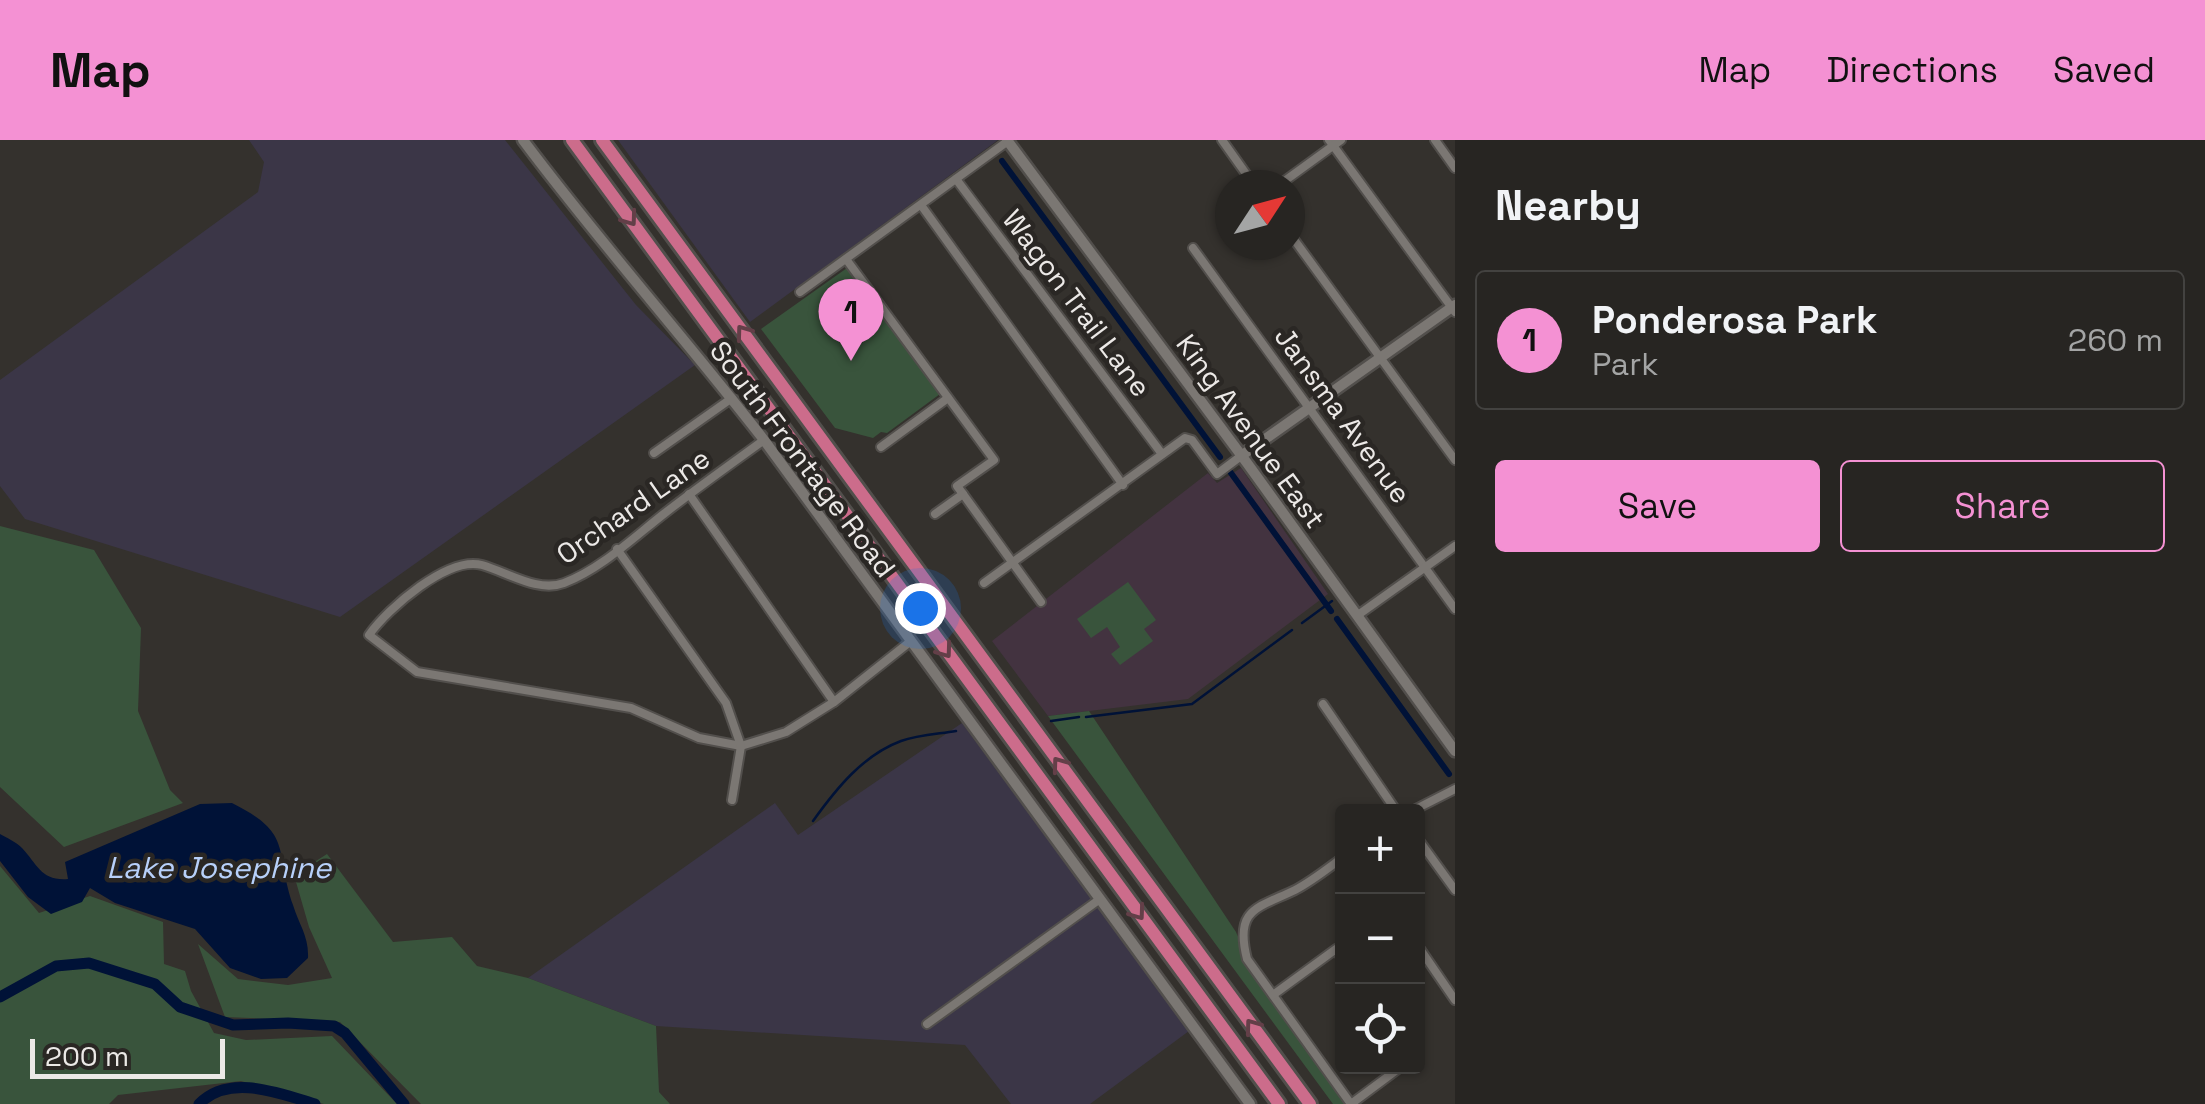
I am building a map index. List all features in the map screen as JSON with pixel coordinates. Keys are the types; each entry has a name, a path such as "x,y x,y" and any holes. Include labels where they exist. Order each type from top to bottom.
{"highway":[{"path":"572,140 1279,1104"},
{"path":"602,140 1310,1104"}],"main road":[{"name":"South Frontage Road","path":"523,140 614,260 764,440 1250,1104"},
{"name":"King Avenue East","path":"1008,140 1455,751"},
{"path":"1241,456 1454,308"}],"street":[{"path":"800,292 1008,140"},
{"path":"1222,140 1243,170"},
{"path":"1435,140 1455,168"},
{"path":"1298,170 1334,142 1454,308"},
{"name":"Wagon Trail Lane","path":"956,179 1162,454"},
{"path":"921,205 1122,485"},
{"name":"Jansma Avenue","path":"1194,248 1455,609"},
{"path":"1305,254 1455,460"},
{"path":"846,260 994,460 957,486 1041,602"},
{"path":"654,452 732,398"},
{"path":"881,447 948,398"},
{"path":"984,583 1185,438 1192,440 1217,474 1241,456"},
{"name":"Orchard Lane","path":"742,746 700,738 631,708 417,672 369,635 380,618 399,602 456,566 478,564 534,583 560,585 596,566 764,440"},
{"path":"689,494 834,702"},
{"path":"935,514 963,494"},
{"path":"1358,616 1455,546"},
{"path":"617,550 726,703 742,746 732,800"},
{"path":"742,746 786,732 834,702 912,641"},
{"path":"1323,704 1392,804"},
{"path":"1425,804 1455,789"},
{"path":"1425,849 1455,890"},
{"path":"1335,863 1305,884 1262,903 1249,915 1243,943 1247,959 1351,1104 1391,1074"},
{"path":"928,1024 1100,899"},
{"path":"1273,995 1335,951"},
{"path":"1425,956 1455,1000"}],"shaded area":[{"path":"249,140 505,140 636,305 695,365 340,617 25,519 0,486 0,380 258,192 264,162"},
{"path":"618,140 998,140 750,322"},
{"path":"1241,468 1328,594 1188,699 1048,716 992,641 1208,473 1217,483"},
{"path":"962,723 1189,1031 1090,1104 1011,1104 965,1045 656,1026 528,978 775,803 798,835"}],"green space":[{"path":"847,268 940,394 887,433 873,438 835,428 761,329"},
{"path":"0,526 94,550 141,628 138,711 170,790 183,803 64,847 0,787"},
{"path":"1128,582 1156,620 1144,629 1153,641 1120,665 1111,654 1120,647 1107,627 1091,638 1077,619"},
{"path":"1089,711 1236,932 1247,959 1346,1104 1333,1104 1048,716"},
{"path":"327,854 393,942 452,937 477,966 528,978 656,1026 659,1092 670,1104 421,1104 340,1022 225,1017 198,944 238,979 288,985 332,978 309,927 294,875"},
{"path":"0,866 39,913 90,896 163,922 164,964 185,971 191,991 214,1033 246,1040 332,1036 397,1104 324,1104 241,1081 118,1095 109,1104 0,1104"}],"water":[{"name":"Lake Josephine","path":"232,803 265,824 279,845 287,886 308,950 308,958 287,978 261,979 230,968 195,929 115,903 90,888 82,902 51,914 28,897 0,861 0,834 20,846 46,875 68,879 65,862 200,804"}],"waterway":[{"path":"1002,161 1220,457"},
{"path":"1231,473 1331,611"},
{"path":"1302,623 1332,601"},
{"path":"1337,619 1449,774"},
{"path":"1086,717 1192,704 1292,630"},
{"path":"1051,721 1079,717"},
{"path":"813,821 841,785 874,755 908,739 956,731"},
{"path":"0,997 56,966 89,963 155,984 180,1007 233,1025 334,1026 345,1033 404,1104"},
{"path":"199,1104 225,1089 239,1087 315,1104"}],"place":[{"name":"Ponderosa Park","path":"851,361"}]}
